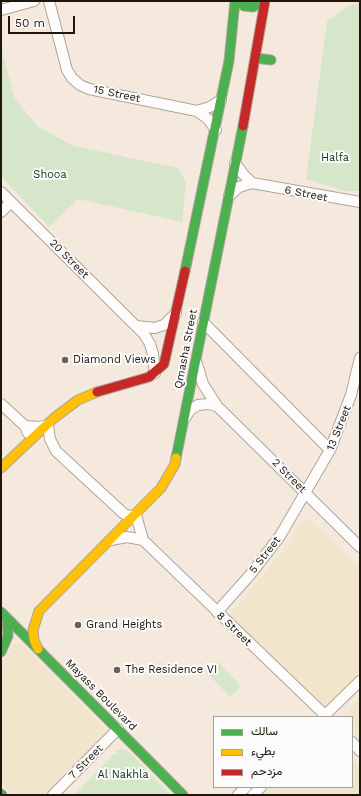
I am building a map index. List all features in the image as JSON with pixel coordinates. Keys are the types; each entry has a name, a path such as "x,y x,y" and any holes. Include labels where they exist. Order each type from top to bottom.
{"street":[{"path":"1,10 34,1"},
{"name":"15 Street","path":"49,1 67,70 72,78 80,85 89,89 197,111"},
{"name":"Qmasha Street","path":"1,468 48,424 85,397 143,379 155,373 164,364 167,357 177,312 216,130 229,61 235,1"},
{"path":"239,1 244,6 253,7 264,1"},
{"name":"Qmasha Street","path":"38,649 34,640 33,630 39,611 136,516 161,488 169,476 174,464 236,163 256,58 264,1"},
{"path":"256,58 271,60"},
{"path":"197,111 210,107 221,100"},
{"path":"197,111 208,119 216,130"},
{"path":"236,163 242,174 252,183"},
{"path":"229,196 239,187 252,183"},
{"name":"6 Street","path":"252,183 360,202"},
{"name":"20 Street","path":"1,192 144,334 150,344 155,373"},
{"path":"1,212 12,202"},
{"path":"136,326 155,328 172,319 177,312"},
{"path":"203,322 330,450"},
{"name":"13 Street","path":"306,493 330,450 343,422 359,369 360,358"},
{"name":"2 Street","path":"196,359 203,384 217,406 360,547"},
{"path":"1,404 25,426 30,440"},
{"path":"184,418 190,410 198,405 208,404 217,406"},
{"path":"25,426 34,427 48,424 50,439 56,451 123,513 128,516 136,516"},
{"name":"5 Street","path":"217,612 266,556 306,493"},
{"name":"8 Street","path":"136,516 143,540 325,716"},
{"path":"111,540 127,537 143,540"},
{"path":"1,652 8,636 4,616"},
{"name":"Mayass Boulevard","path":"4,616 182,795"},
{"path":"325,716 360,680"},
{"name":"7 Street","path":"54,795 118,729"},
{"path":"353,743 360,751"}],"green space":[{"name":"Halfa","path":"360,4 360,191 346,191 306,179 327,21 349,5"},
{"name":"Shooa","path":"1,46 14,97 38,127 74,146 178,168 186,182 182,222 78,199 49,227 1,176"},
{"path":"217,661 241,686 230,697 206,672"},
{"name":"Al Nakhla","path":"123,749 129,752 171,795 74,795 111,758 111,755 116,755 116,750"}],"sand":[{"path":"308,520 360,568 360,676 325,706 319,707 307,702 233,635 229,629 228,622 230,615 288,544 297,526 301,522"},
{"path":"21,643 103,726 107,733 56,795 13,795 1,783 1,665 12,646"},
{"path":"360,696 360,740 353,733 353,716 344,716"},
{"path":"353,759 360,766 360,795 261,795 268,788 353,788"}],"traffic: fast":[{"path":"185,271 229,61 235,1"},
{"path":"239,1 244,6 253,7 264,1"},
{"path":"256,58 271,60"},
{"path":"176,458 243,126"},
{"path":"1,612 183,795"},
{"path":"1,652 8,636 7,619"}],"traffic: slow":[{"path":"1,468 54,418 78,400 97,392"},
{"path":"38,649 34,640 33,630 39,611 161,488 175,464 176,458"}],"traffic: jam":[{"path":"243,126 265,1"},
{"path":"97,392 149,377 164,364 185,271"}],"place":[{"name":"Diamond Views","path":"65,360"},
{"name":"Grand Heights","path":"78,625"},
{"name":"The Residence VI","path":"117,670"}]}
